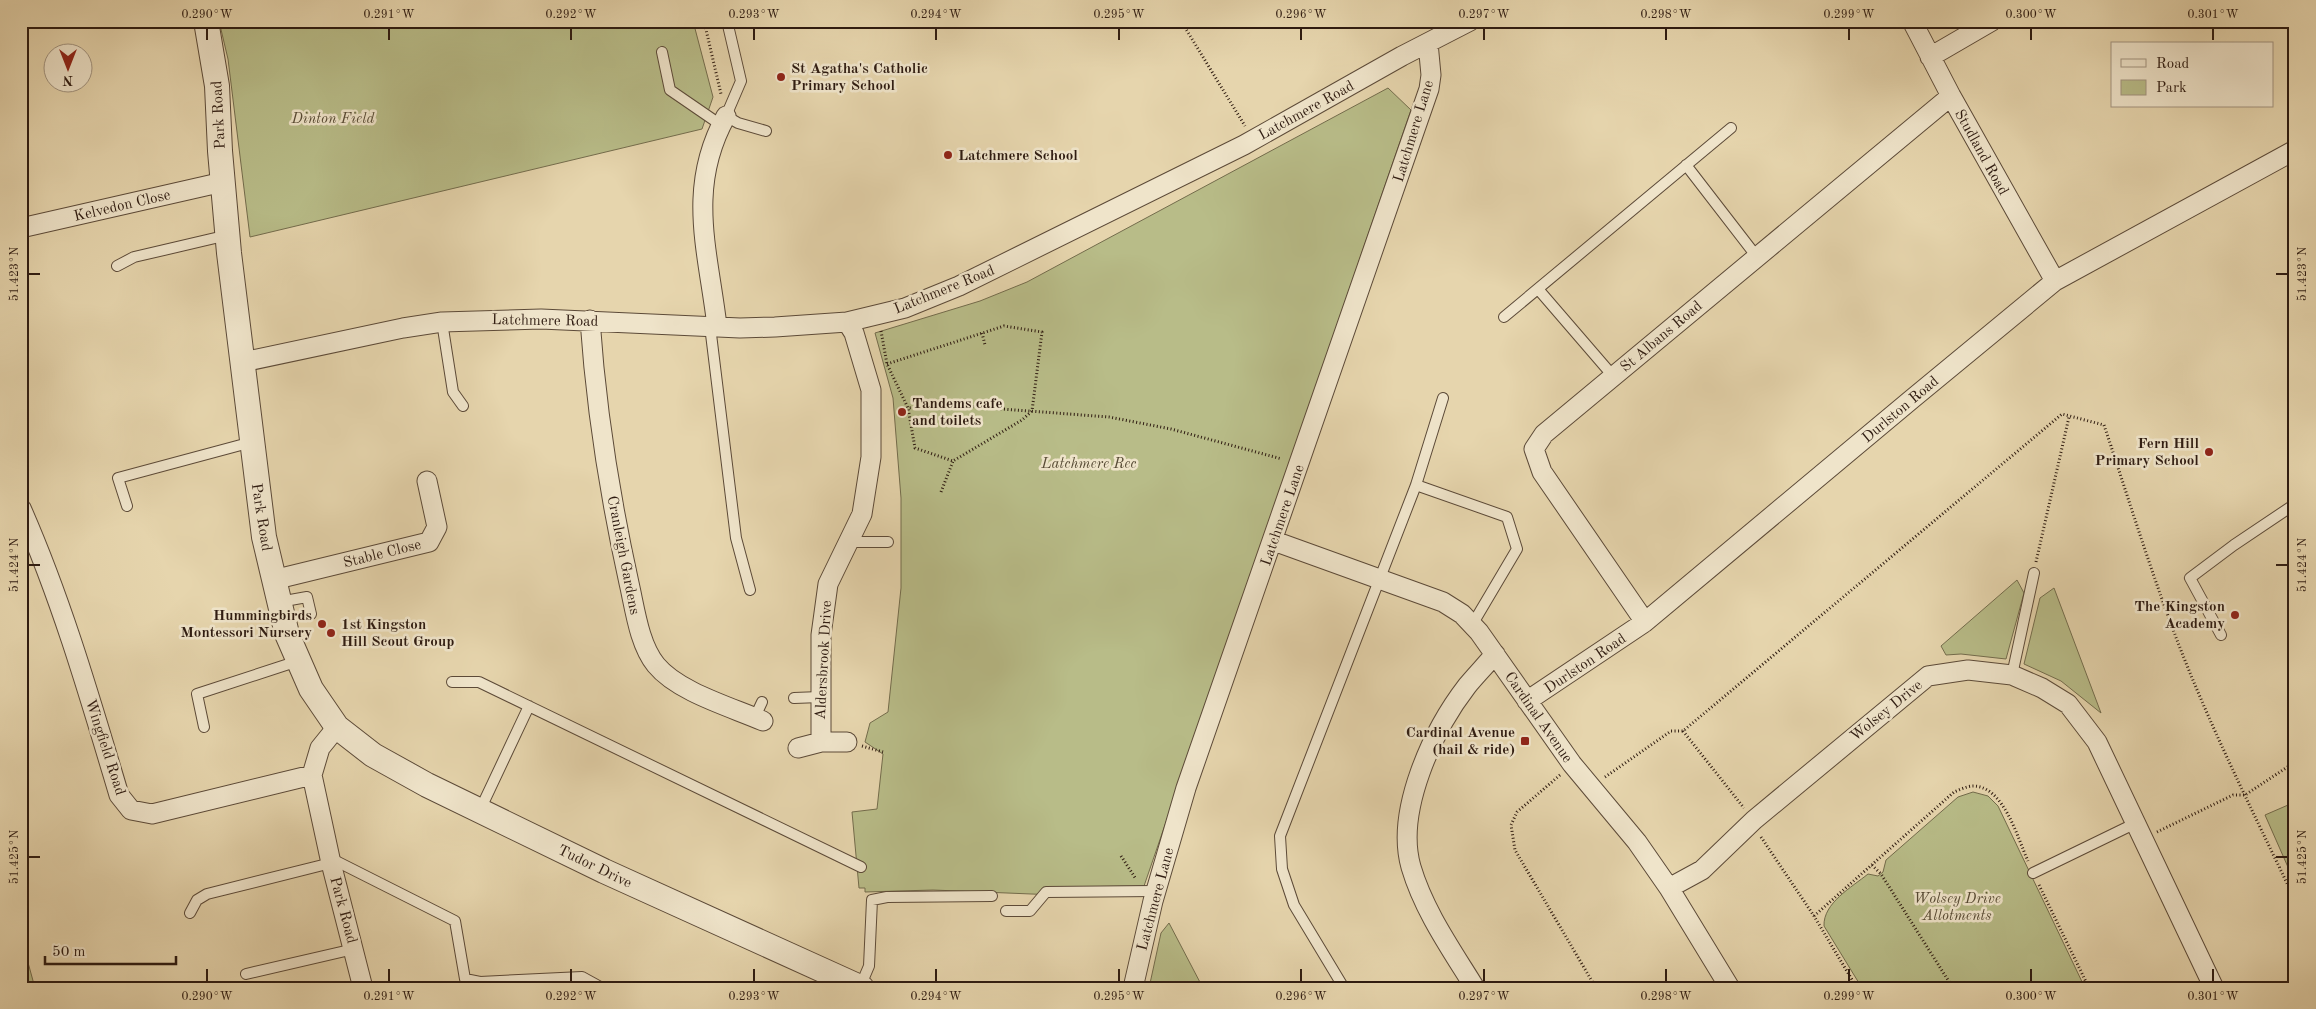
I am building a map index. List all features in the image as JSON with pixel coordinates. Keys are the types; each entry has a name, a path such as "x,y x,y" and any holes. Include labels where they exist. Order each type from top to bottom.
{"street":[{"name":"Park Road","path":"206,21 217,86 228,235 264,537 287,634 312,690 337,727 320,748 312,775 362,988"},
{"name":"Latchmere Road","path":"243,362 403,328 442,322 489,319 590,320 775,327 847,322 905,308 959,286 1244,145 1470,21"},
{"name":"Studland Road","path":"1912,21 1951,96 2055,281"},
{"path":"1930,57 1992,21"},
{"name":"Latchmere Lane","path":"1133,988 1148,891 1274,541 1429,89 1431,75 1428,43"},
{"name":"St Albans Road","path":"1645,622 1542,472 1534,449 1544,434 1951,96"},
{"path":"714,326 701,217 704,174 724,121"},
{"name":"Durlston Road","path":"1527,701 1645,622 1904,404 2055,281 2295,150"},
{"name":"Kelvedon Close","path":"21,228 223,182"},
{"name":"Cranleigh Gardens","path":"590,320 593,361 615,522 638,622 646,646 656,665 675,683 760,714"},
{"name":"Aldersbrook Drive","path":"821,742 821,635 828,584 862,514 871,457 871,390 854,333 847,322"},
{"name":"Stable Close","path":"276,591 429,542 437,527 427,481"},
{"name":"Wingfield Road","path":"21,508 44,558 63,610 119,795 131,810 152,814 312,775"},
{"name":"Cardinal Avenue","path":"1274,541 1380,581 1443,602 1462,614 1495,654 1572,764 1637,842 1669,888 1730,988"},
{"path":"1475,988 1429,913 1418,887 1410,864 1407,844 1408,818 1421,770 1441,728 1466,687 1495,654"},
{"name":"Wolsey Drive","path":"1669,888 1702,870 1753,821 1928,676 1968,670 2012,675 2042,688 2068,704 2097,742 2214,988"},
{"name":"Tudor Drive","path":"337,727 373,755 480,810 604,871 861,987"},
{"name":"Aldersbrook Drive","path":"798,748 821,742 847,742"}],"lane":[{"path":"724,121 741,81 727,21"},
{"path":"662,52 670,90 724,121 766,131"},
{"path":"1504,316 1731,128"},
{"path":"1686,165 1757,257"},
{"path":"117,266 134,257 228,235"},
{"path":"1538,289 1613,376"},
{"path":"442,322 453,392 464,406"},
{"path":"714,326 736,538 750,590"},
{"path":"1344,988 1294,905 1282,869 1280,836 1416,485 1443,398"},
{"path":"127,506 118,478 252,442"},
{"path":"1416,485 1507,517 1517,549 1472,625"},
{"path":"2221,635 2190,578 2234,545 2295,504"},
{"path":"850,542 888,542"},
{"path":"2012,675 2034,573"},
{"path":"276,591 307,597 311,614"},
{"path":"204,727 197,694 298,661"},
{"path":"452,682 479,682 861,867"},
{"path":"794,698 820,697"},
{"path":"480,810 529,706"},
{"path":"2033,873 2140,831"},
{"path":"190,913 196,900 207,894 331,860 455,921 464,979 480,982 582,978 602,988"},
{"path":"1006,911 1030,911 1046,892 1148,891"},
{"path":"861,987 869,966 872,900 887,897 992,896"},
{"path":"246,974 354,949"}],"path":[{"path":"704,21 724,121"},
{"path":"1181,21 1246,128 1238,133 1244,145"},
{"path":"880,326 888,364 908,408 915,448 953,461"},
{"path":"888,364 1004,326 1042,332 1032,411 1022,420 953,461 941,492"},
{"path":"982,333 985,345"},
{"path":"908,408 949,405 1109,418 1171,429 1300,464"},
{"path":"1590,787 1665,734 1671,731 1682,731 2062,414 2104,425 2154,577 2184,658 2295,900"},
{"path":"2034,573 2069,417"},
{"path":"1682,731 1753,821 1814,916 1857,988"},
{"path":"2140,831 2233,795 2245,794 2295,762"},
{"path":"1572,764 1516,812 1511,825 1515,850 1596,988"},
{"path":"1814,916 1954,792 1972,786 1991,791 2001,801 2033,873 2089,988"},
{"path":"1121,856 1140,886 1148,891"},
{"path":"1872,864 1881,874 1953,988"}],"green space":[{"name":"Dinton Field","path":"219,21 693,21 713,97 702,129 250,237 228,59"},
{"name":"Latchmere Rec","path":"1388,88 1411,110 1144,886 1057,887 1056,895 933,890 865,892 865,888 859,888 852,812 877,809 883,754 865,742 870,723 888,712 901,588 901,498 893,398 875,333 980,301 1027,282"},
{"path":"2017,580 2024,593 2006,659 1961,654 1946,655 1941,646"},
{"path":"2054,588 2101,713 2061,681 2024,664 2040,598"},
{"name":"Wolsey Drive Allotments","path":"1973,792 1988,796 1998,806 2085,988 1862,988 1824,926 1828,910 1840,896 1868,874 1878,876 1883,872 1886,860 1958,797"},
{"path":"2295,802 2295,883 2265,815"},
{"path":"1169,923 1203,988 1149,988 1161,933"},
{"path":"21,937 35,988 21,988"}],"place":[{"name":"St Agatha's Catholic Primary School","path":"781,77"},
{"name":"Latchmere School","path":"948,155"},
{"name":"Tandems cafe and toilets","path":"902,412"},
{"name":"Fern Hill Primary School","path":"2209,452"},
{"name":"The Kingston Academy","path":"2235,615"},
{"name":"Hummingbirds Montessori Nursery","path":"322,624"},
{"name":"1st Kingston Hill Scout Group","path":"331,633"},
{"name":"Cardinal Avenue (hail & ride)","path":"1525,741"}]}
